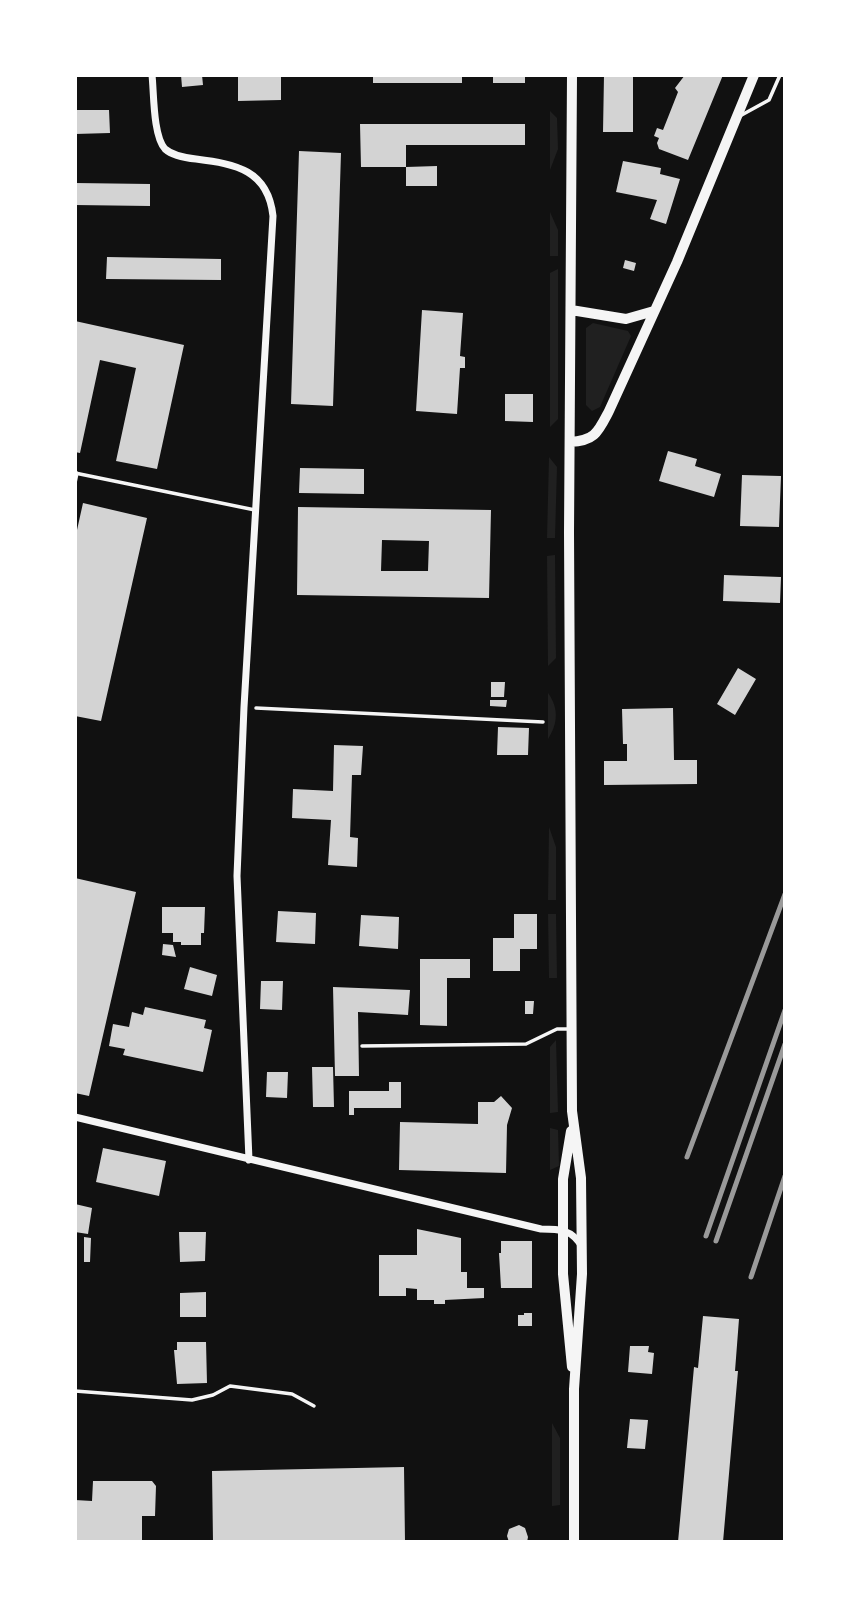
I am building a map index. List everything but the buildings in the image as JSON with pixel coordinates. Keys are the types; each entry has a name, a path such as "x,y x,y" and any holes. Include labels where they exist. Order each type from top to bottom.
{"street":[{"path":"152,75 157,124 160,139 166,149 178,156 218,162 247,171 266,190 272,202 237,876 249,1160"},
{"path":"572,75 572,1120 564,1179 564,1230 565,1303 574,1389 575,1542"},
{"path":"570,442 586,441 599,431 654,311 754,75"},
{"path":"571,310 626,319 654,311"},
{"path":"75,1117 541,1228 564,1230 577,1239 582,1247"},
{"path":"572,1120 581,1178 582,1247 581,1316 574,1389"}],"lane":[{"path":"736,117 769,100 780,75"},
{"path":"75,483 76,473 257,511"},
{"path":"362,1046 526,1044 557,1030 572,1029"}],"path":[{"path":"244,707 543,722"},
{"path":"75,1391 192,1400 230,1387 292,1394 314,1406"}],"shaded area":[{"path":"550,111 557,118 558,149 550,170"},
{"path":"550,212 558,230 558,256 550,256"},
{"path":"558,269 558,419 550,427 550,273"},
{"path":"593,323 628,331 631,336 600,407 592,411 586,405 586,328"},
{"path":"549,457 557,467 555,538 547,538"},
{"path":"555,555 556,658 548,666 547,556"},
{"path":"548,693 556,716 548,739"},
{"path":"549,827 556,847 556,900 548,900"},
{"path":"548,914 556,914 557,978 549,978"},
{"path":"556,1040 558,1112 550,1113 550,1047"},
{"path":"550,1128 558,1130 559,1166 550,1170"},
{"path":"552,1423 560,1438 560,1505 552,1506"}],"railway":[{"path":"687,1157 785,894"},
{"path":"706,1236 785,1010"},
{"path":"716,1241 785,1044"},
{"path":"751,1277 785,1176"}]}
